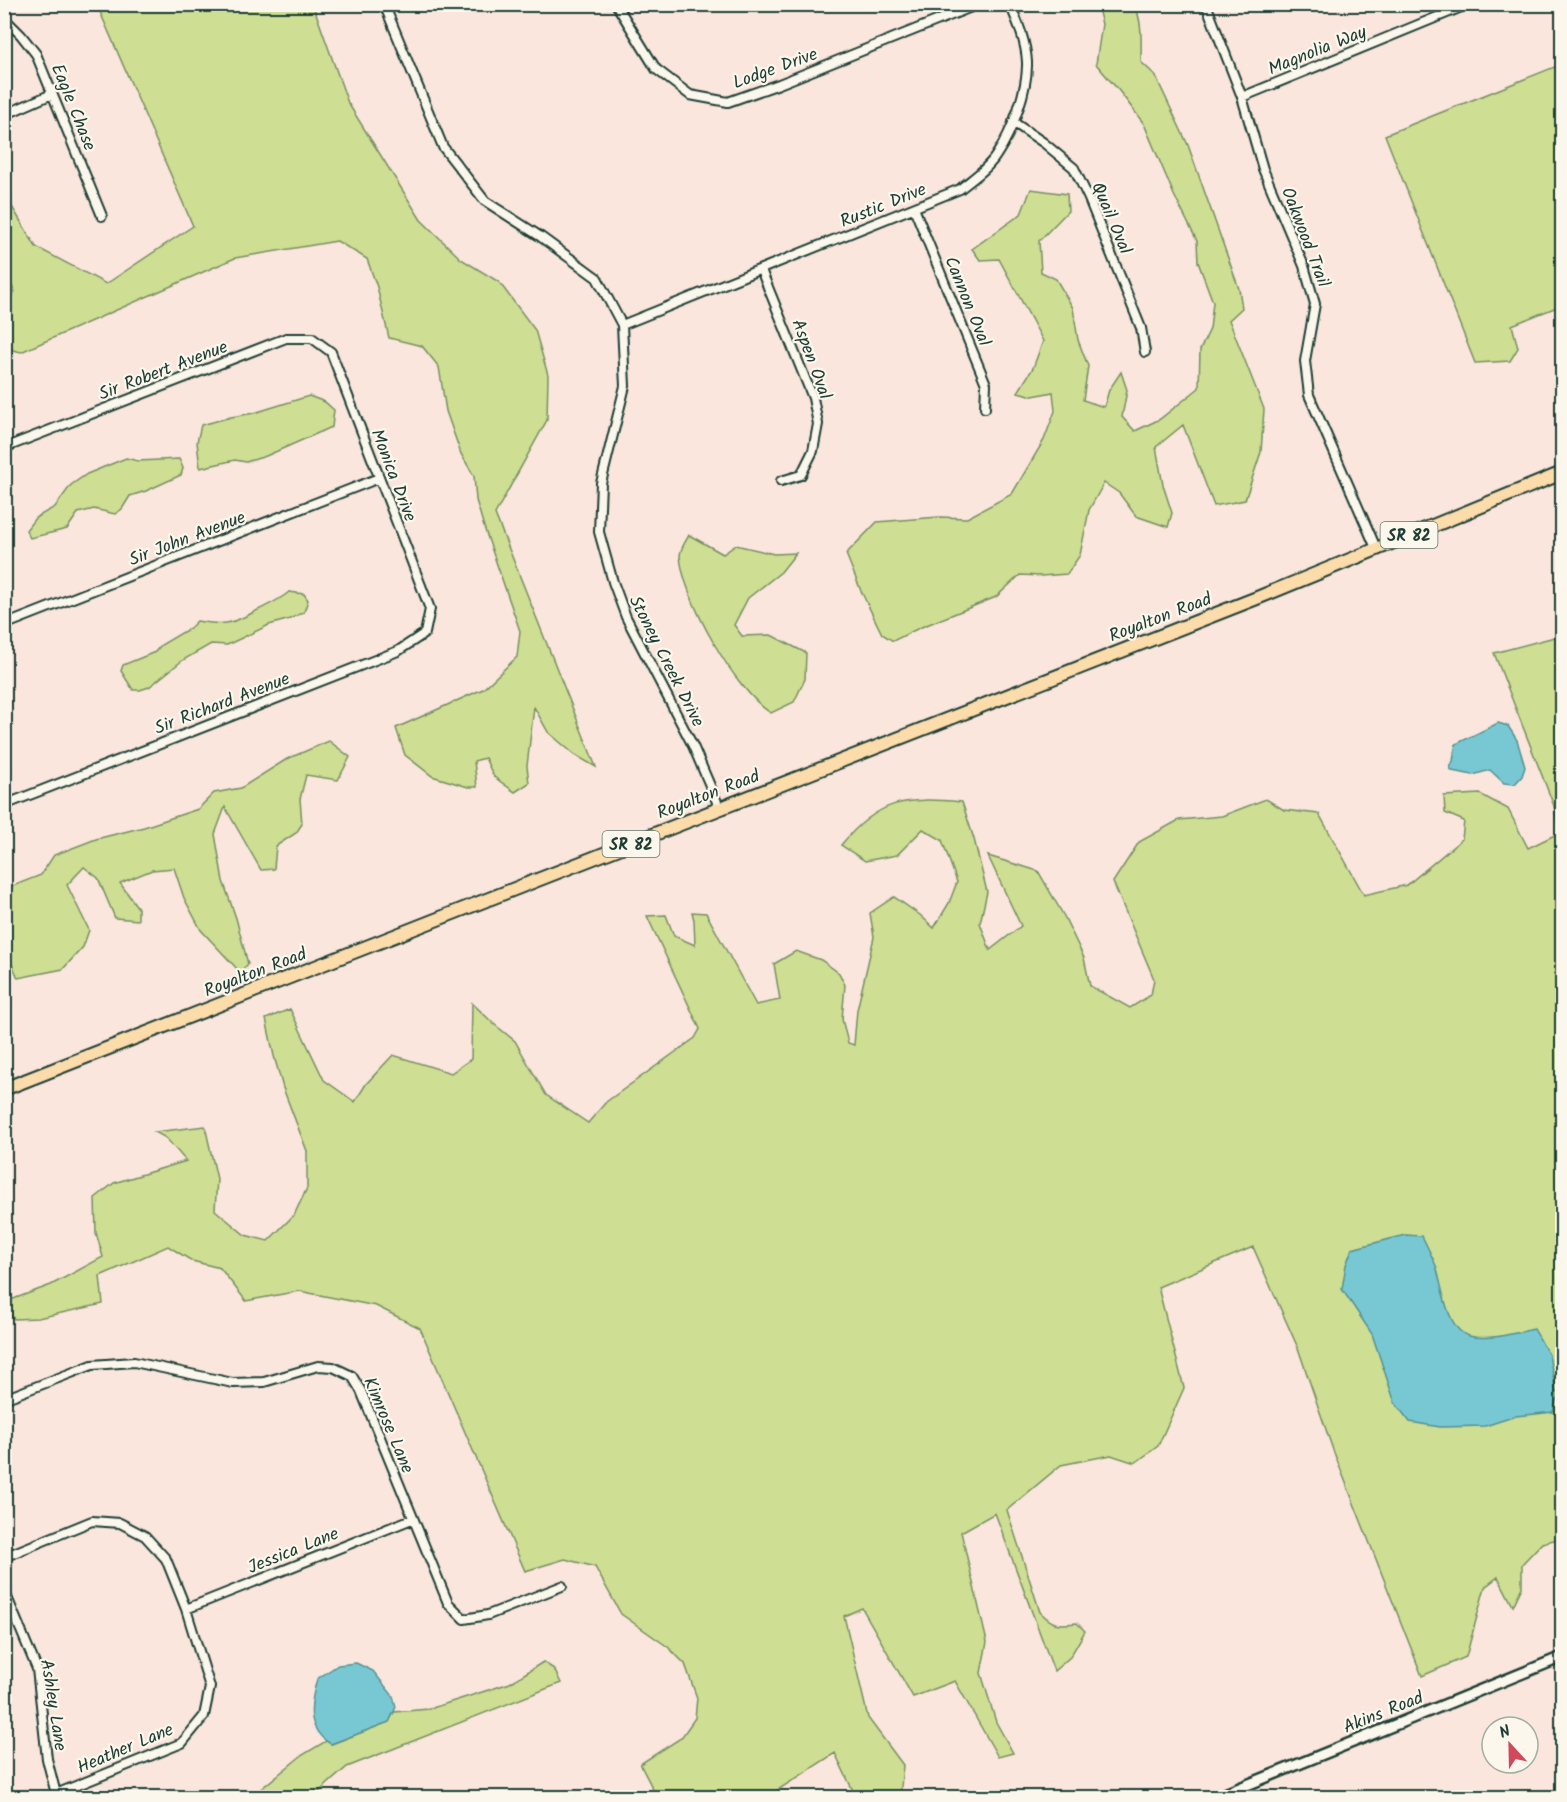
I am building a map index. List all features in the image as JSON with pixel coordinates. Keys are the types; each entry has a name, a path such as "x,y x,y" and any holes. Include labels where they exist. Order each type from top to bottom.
{"main road":[{"name":"SR 82","path":"1377,548 1563,473"},
{"name":"Royalton Road","path":"4,1089 1257,598 1377,548"}],"street":[{"name":"Stoney Creek Drive","path":"384,4 443,147 485,201 541,237 597,278 622,325 625,387 601,483 599,532 626,617 693,746 720,809"},
{"name":"Lodge Drive","path":"616,4 656,69 690,95 728,102 979,4"},
{"name":"Rustic Drive","path":"622,325 960,189 997,156 1013,122 1023,92 1027,64 1023,36 1010,4"},
{"name":"Oakwood Trail","path":"1206,4 1242,97 1263,169 1304,266 1315,304 1305,362 1309,395 1377,548"},
{"name":"Magnolia Way","path":"1242,97 1469,4"},
{"name":"Eagle Chase","path":"4,18 36,54 102,216"},
{"path":"4,115 52,94"},
{"name":"Quail Oval","path":"1013,122 1044,143 1074,168 1089,199 1141,328 1145,352"},
{"name":"Cannon Oval","path":"914,208 986,384 985,408"},
{"name":"Aspen Oval","path":"761,270 813,398 818,424 813,451 801,475 781,481"},
{"name":"Sir Robert Avenue","path":"4,448 286,338 312,338 330,352"},
{"name":"Monica Drive","path":"330,352 430,609"},
{"name":"Sir John Avenue","path":"4,625 379,478"},
{"name":"Sir Richard Avenue","path":"4,804 398,651 425,633 430,609"},
{"name":"Kimrose Lane","path":"4,1399 92,1365 134,1362 233,1383 264,1382 318,1366 333,1367 352,1376 361,1390 448,1603 464,1619 488,1615 562,1586"},
{"name":"Jessica Lane","path":"186,1608 412,1519"},
{"name":"Heather Lane","path":"4,1557 93,1521 120,1523 145,1536 166,1559 186,1608 210,1687 204,1716 182,1743 46,1797"},
{"name":"Ashley Lane","path":"4,1590 37,1669 47,1759 56,1794"},
{"name":"Akins Road","path":"1215,1797 1563,1657"}],"green space":[{"path":"97,5 313,5 348,103 421,220 461,259 499,282 535,330 548,375 547,420 495,514 596,767 575,755 548,732 534,707 527,766 529,783 515,792 494,777 485,758 474,761 477,787 468,787 432,776 405,755 396,728 483,689 517,657 520,631 484,527 476,500 474,476 461,454 446,411 439,367 422,346 389,338 377,287 367,259 337,241 235,258 21,352 5,348 5,310 14,291 5,267 5,195 36,247 106,284 193,226"},
{"path":"1097,5 1134,5 1140,25 1141,62 1155,75 1188,145 1239,289 1242,308 1229,320 1264,409 1261,452 1245,500 1214,506 1183,425 1156,447 1163,485 1172,513 1168,527 1136,516 1119,493 1104,483 1089,510 1080,555 1067,574 1020,575 996,597 893,641 882,634 846,554 877,522 939,517 967,518 1012,494 1044,440 1055,411 1053,392 1033,396 1018,392 1033,368 1043,341 999,259 980,260 972,249 1021,214 1031,189 1067,194 1068,211 1039,241 1041,272 1056,279 1073,308 1078,340 1088,366 1083,400 1104,407 1109,390 1121,372 1127,390 1122,417 1135,431 1160,419 1199,388 1200,350 1210,329 1213,302 1198,262 1197,241 1174,195 1144,124 1096,64 1102,24"},
{"path":"1562,64 1562,305 1512,325 1518,348 1510,361 1475,363 1385,135"},
{"path":"309,396 325,402 334,410 332,427 266,456 246,462 235,460 200,468 197,442 201,425 254,413"},
{"path":"126,458 138,461 179,459 183,468 181,475 130,496 122,509 115,514 94,509 78,513 67,529 30,538 26,530 35,518 55,507 71,485 87,474"},
{"path":"689,535 723,554 736,545 774,554 796,553 781,572 748,598 734,625 742,636 771,635 806,653 805,679 794,702 771,713 757,702 727,665 701,618 683,574 680,553"},
{"path":"289,592 304,594 308,600 304,612 269,625 227,645 211,644 183,660 149,687 133,690 121,671 123,665 155,652 161,645 190,628 197,621 221,623 234,621 273,603"},
{"path":"1562,635 1562,1538 1542,1543 1522,1564 1522,1587 1513,1606 1498,1577 1485,1587 1466,1657 1422,1676 1333,1450 1298,1348 1253,1247 1158,1287 1184,1388 1158,1446 1135,1463 1111,1455 1061,1465 1007,1510 1040,1612 1053,1622 1077,1623 1085,1631 1070,1657 1054,1671 995,1513 961,1532 987,1642 981,1673 996,1722 1013,1753 998,1757 955,1681 913,1697 862,1608 844,1616 868,1718 903,1765 900,1798 856,1797 835,1753 767,1797 657,1797 640,1764 681,1738 695,1718 697,1698 685,1664 668,1647 621,1614 595,1567 565,1559 525,1571 420,1328 376,1306 299,1291 246,1301 220,1268 192,1261 168,1246 100,1276 103,1304 38,1318 14,1319 5,1307 5,1302 51,1285 103,1257 96,1233 95,1198 114,1183 186,1161 166,1138 155,1132 205,1126 217,1179 215,1210 245,1235 268,1241 294,1215 307,1188 307,1151 283,1088 266,1019 290,1009 324,1080 355,1102 366,1084 393,1055 451,1073 471,1059 472,1003 515,1041 546,1095 588,1123 606,1102 695,1038 700,1029 647,916 666,915 674,936 695,945 692,912 706,913 756,1005 780,1000 774,964 796,951 821,960 839,973 845,985 842,1019 848,1043 854,1045 857,1010 874,937 870,913 894,897 934,928 949,903 957,882 942,840 923,829 897,855 865,861 841,845 868,818 894,804 924,800 962,802 987,892 980,923 990,950 1021,926 988,856 1038,871 1065,918 1084,958 1090,986 1130,1008 1151,995 1154,979 1113,882 1139,842 1179,820 1222,816 1266,799 1284,810 1319,814 1364,895 1407,885 1462,839 1464,821 1445,813 1444,796 1480,794 1508,809 1528,848 1559,833 1554,806 1494,653"},
{"path":"329,741 350,757 338,780 306,775 300,799 302,824 296,833 276,846 274,869 261,870 225,807 215,834 223,881 248,964 240,972 201,930 184,898 174,868 152,870 120,883 138,908 138,920 115,918 98,878 84,867 67,885 89,930 83,947 63,969 18,978 5,948 5,889 41,875 54,855 96,839 144,827 198,809 214,793 241,788 287,759"},
{"path":"543,1662 554,1669 561,1683 347,1767 313,1797 243,1798 257,1792 301,1756 326,1741 332,1744 389,1722 394,1712 429,1709 510,1683"}],"water":[{"path":"1498,723 1508,726 1517,740 1525,767 1522,776 1515,784 1504,783 1490,770 1473,775 1452,771 1450,768 1456,744"},
{"path":"1405,1235 1422,1236 1436,1266 1450,1317 1462,1332 1469,1336 1485,1338 1534,1329 1549,1355 1557,1397 1553,1412 1516,1416 1485,1426 1440,1427 1410,1422 1395,1403 1372,1334 1342,1289 1346,1265 1352,1249"},
{"path":"356,1663 373,1671 393,1696 396,1707 389,1722 331,1744 317,1731 313,1723 311,1707 317,1679 338,1665"}]}
